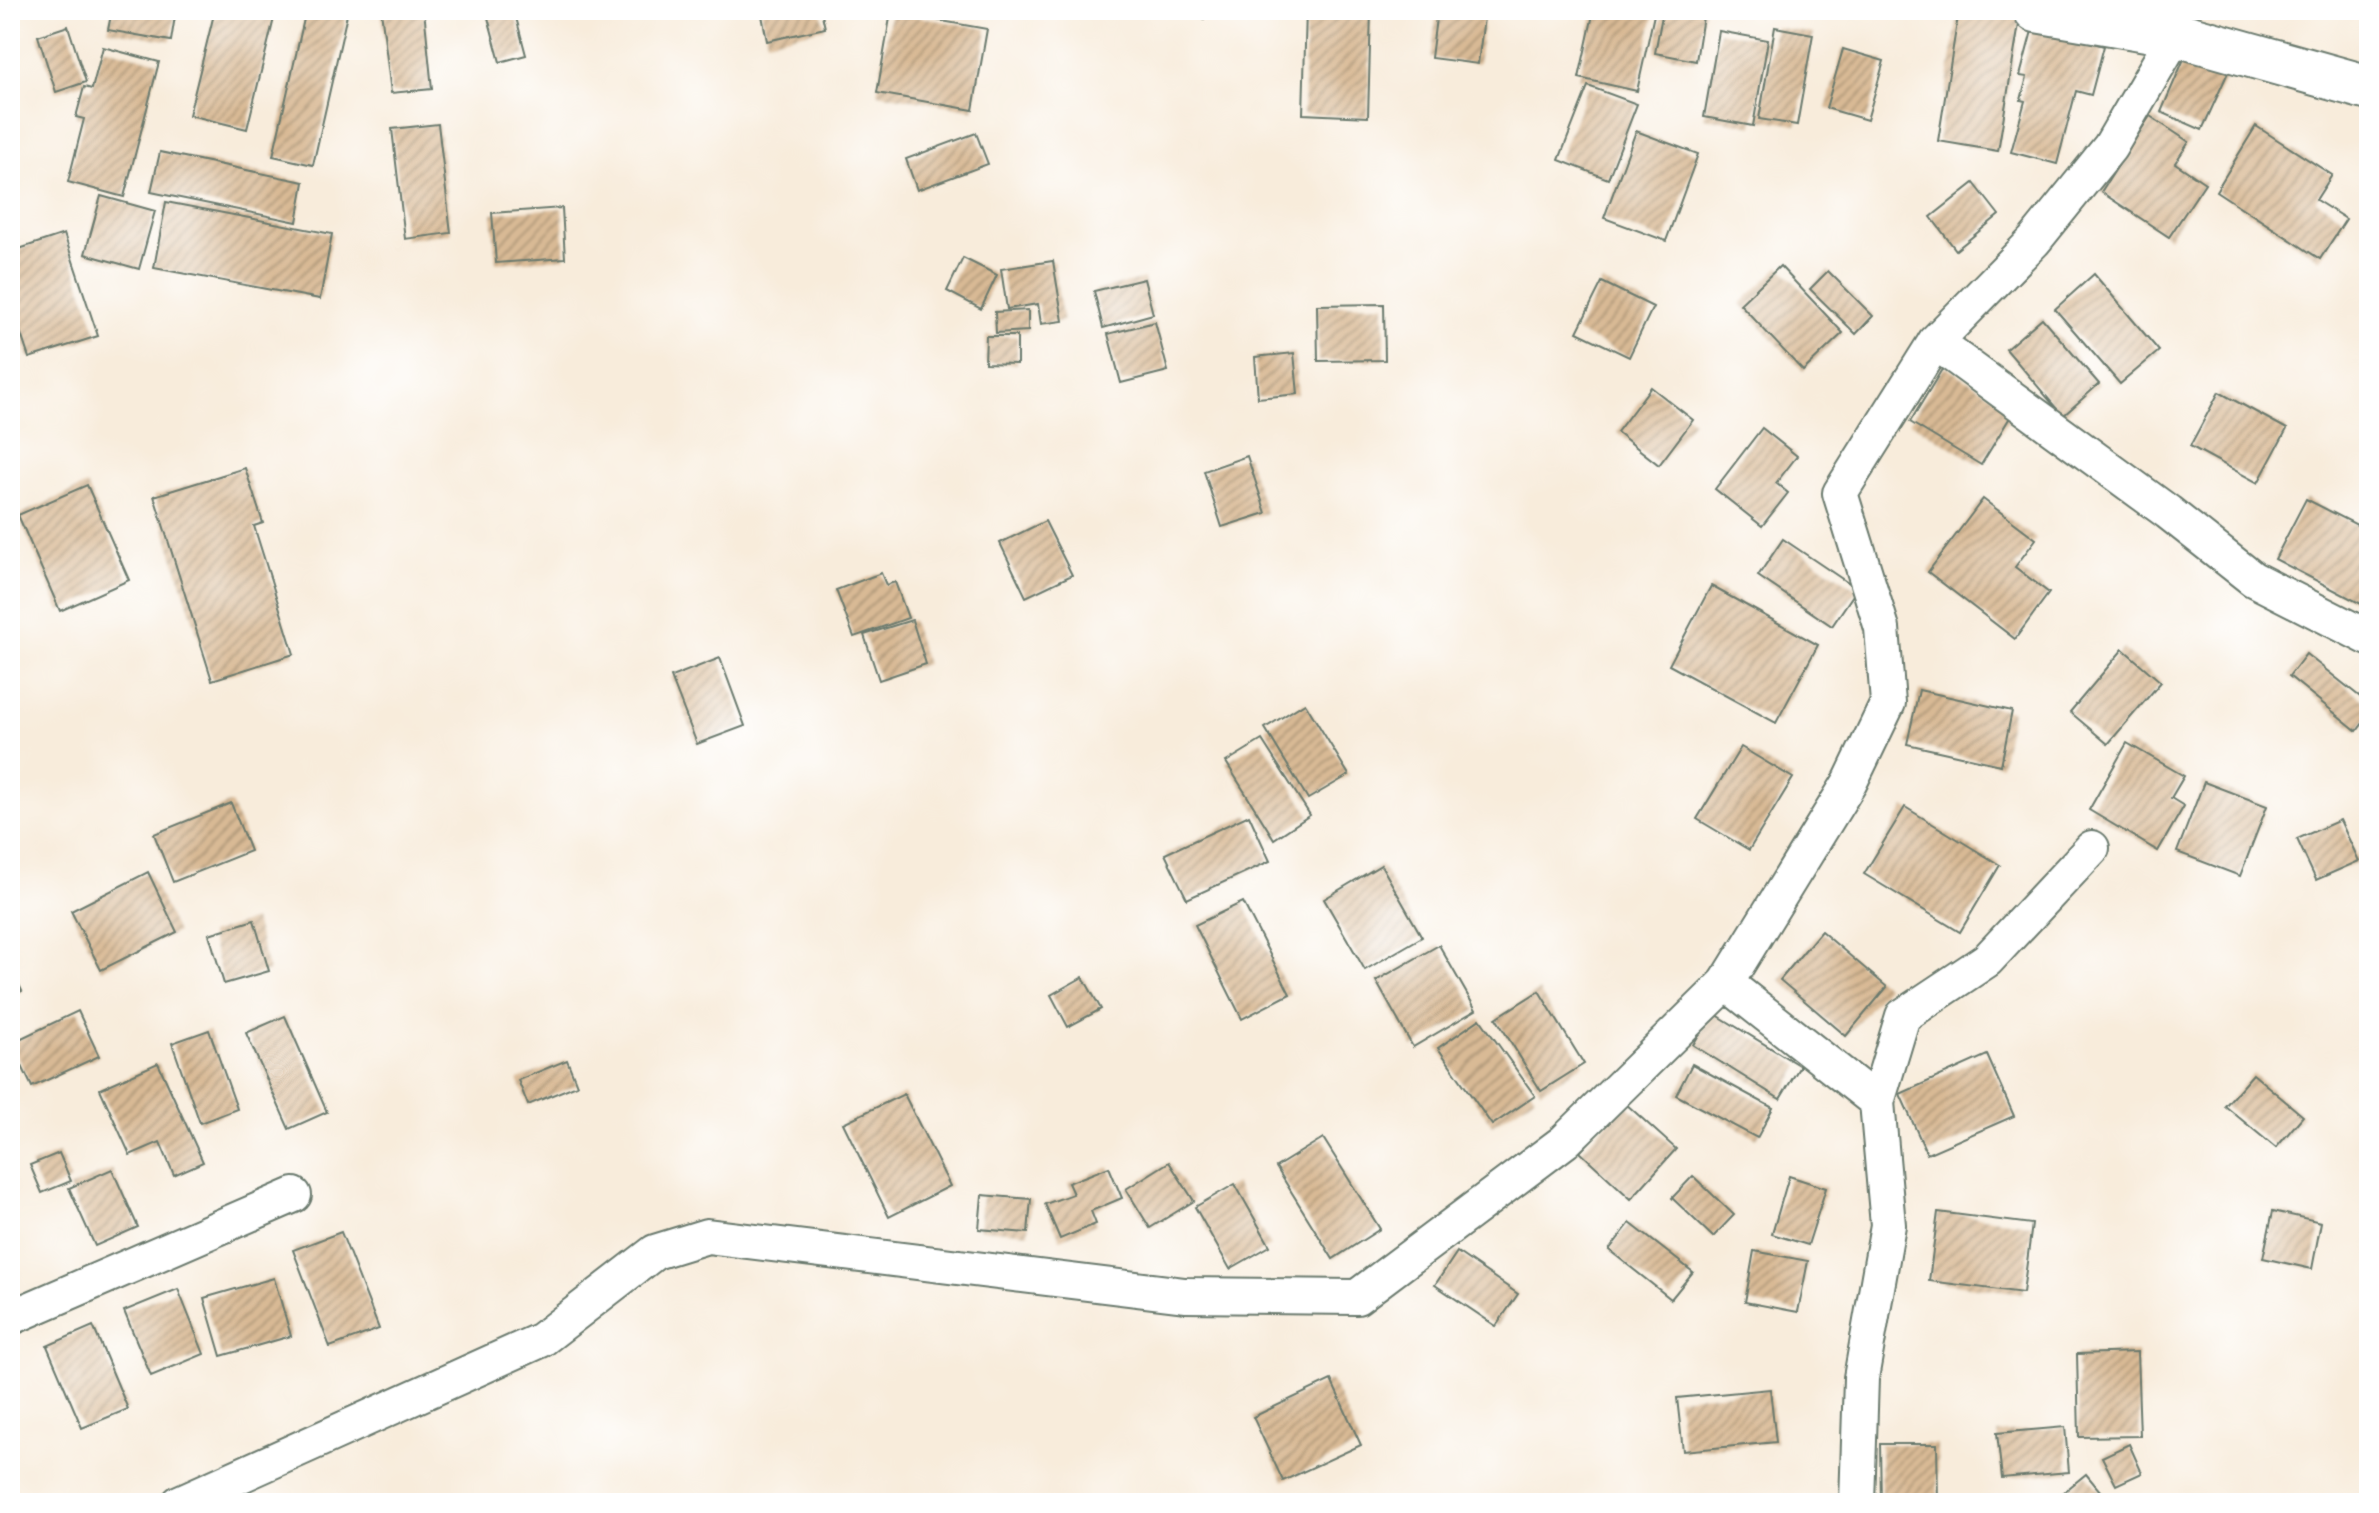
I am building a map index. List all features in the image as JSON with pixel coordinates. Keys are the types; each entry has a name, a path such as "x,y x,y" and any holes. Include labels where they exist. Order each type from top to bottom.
{"street":[{"path":"2036,10 2173,22 2369,88"},
{"path":"179,1503 541,1340 655,1252 707,1236 1185,1295 1357,1297 1565,1141 1726,983 1850,782 1888,703 1882,628 1840,493 1935,342 2034,241 2110,147 2173,22"},
{"path":"1935,342 2168,512 2253,579 2369,638"},
{"path":"1857,1503 1861,1378 1888,1225 1877,1102 1903,1016 1987,960 2092,848"},
{"path":"1726,983 1877,1102"},
{"path":"10,1318 294,1195"}],"building":[{"path":"112,10 176,10 171,41 108,30"},
{"path":"215,10 276,10 247,129 189,115"},
{"path":"306,10 348,10 313,165 273,156"},
{"path":"381,10 424,10 432,89 391,93"},
{"path":"486,10 514,10 526,55 500,62"},
{"path":"761,10 821,10 825,28 767,41"},
{"path":"1179,10 1207,10 1204,19"},
{"path":"1306,10 1371,10 1368,117 1303,114"},
{"path":"1437,10 1485,10 1478,64 1431,58"},
{"path":"1594,10 1655,10 1637,91 1579,78"},
{"path":"1663,10 1704,10 1696,61 1655,53"},
{"path":"1959,10 2020,18 1998,151 1938,141"},
{"path":"891,12 987,29 973,110 877,93"},
{"path":"68,26 86,82 56,92 38,36"},
{"path":"1775,27 1813,34 1797,125 1759,119"},
{"path":"2033,27 2104,46 2091,95 2076,91 2057,164 2011,152 2025,101 2021,100 2027,77 2020,76"},
{"path":"1719,31 1768,40 1753,126 1704,117"},
{"path":"103,47 159,62 124,197 68,182 84,119 76,117 84,87 92,89"},
{"path":"1843,49 1884,61 1867,120 1826,108"},
{"path":"2187,52 2229,70 2202,130 2161,112"},
{"path":"1588,86 1637,104 1608,179 1559,160"},
{"path":"2150,116 2189,142 2175,163 2205,183 2169,237 2101,192"},
{"path":"438,124 451,233 405,239 392,129"},
{"path":"2256,126 2332,175 2316,200 2346,219 2320,259 2216,191"},
{"path":"1636,131 1698,154 1666,241 1604,218"},
{"path":"976,133 988,164 917,190 906,159"},
{"path":"160,152 304,182 297,222 151,192"},
{"path":"1974,183 1999,215 1956,250 1931,217"},
{"path":"101,196 155,211 139,269 85,254"},
{"path":"166,202 332,234 320,299 154,268"},
{"path":"562,208 565,258 496,263 492,213"},
{"path":"64,234 98,336 29,358 10,301 10,252"},
{"path":"963,258 997,275 981,309 947,291"},
{"path":"1053,261 1063,321 1041,324 1038,304 1007,309 1001,269"},
{"path":"1780,266 1843,333 1803,371 1740,304"},
{"path":"1828,271 1873,316 1856,334 1810,289"},
{"path":"2094,274 2159,351 2120,384 2055,309"},
{"path":"1144,279 1153,314 1103,328 1094,291"},
{"path":"1602,282 1653,307 1629,357 1577,332"},
{"path":"1384,304 1385,360 1318,361 1317,305"},
{"path":"1028,310 1028,331 996,333 995,312"},
{"path":"2042,318 2099,384 2063,416 2006,349"},
{"path":"1155,322 1168,371 1121,383 1108,334"},
{"path":"986,336 1017,336 1017,364 985,363"},
{"path":"1294,353 1298,394 1258,398 1255,357"},
{"path":"1944,366 2015,409 1981,465 1910,422"},
{"path":"1651,387 1693,420 1659,465 1617,432"},
{"path":"2219,392 2287,429 2258,483 2190,446"},
{"path":"1762,428 1797,456 1776,483 1788,493 1762,526 1715,489"},
{"path":"1247,456 1266,513 1222,527 1204,471"},
{"path":"245,468 263,523 254,526 294,654 212,680 154,496"},
{"path":"87,485 129,580 60,611 18,515"},
{"path":"1983,499 2036,539 2015,567 2049,593 2015,639 1928,572"},
{"path":"2306,499 2369,531 2369,608 2275,559"},
{"path":"1045,521 1072,575 1026,597 1000,543"},
{"path":"1783,539 1857,589 1832,626 1758,576"},
{"path":"881,573 886,585 895,582 908,618 854,637 836,590"},
{"path":"1711,586 1818,645 1776,723 1669,665"},
{"path":"912,620 926,664 879,680 864,635"},
{"path":"2123,649 2161,682 2108,744 2070,712"},
{"path":"2306,654 2369,704 2369,715 2357,731 2289,676"},
{"path":"720,658 745,726 697,744 671,677"},
{"path":"1919,690 2012,711 2001,765 1907,744"},
{"path":"1305,703 1349,775 1308,799 1265,728"},
{"path":"1262,740 1310,815 1274,839 1226,762"},
{"path":"2127,743 2184,776 2171,798 2184,806 2158,851 2089,810"},
{"path":"1741,747 1793,778 1749,850 1697,819"},
{"path":"2204,782 2267,806 2240,876 2177,852"},
{"path":"231,803 250,851 173,882 154,834"},
{"path":"1905,807 2000,865 1960,932 1864,874"},
{"path":"1249,815 1270,861 1187,899 1165,854"},
{"path":"2340,820 2359,861 2316,880 2297,839"},
{"path":"1381,865 1422,937 1365,970 1324,899"},
{"path":"148,872 177,932 101,970 71,911"},
{"path":"1243,902 1290,994 1242,1019 1195,925"},
{"path":"254,920 269,971 224,984 209,934"},
{"path":"1821,931 1887,987 1846,1036 1780,980"},
{"path":"1439,945 1476,1010 1413,1047 1376,981"},
{"path":"10,966 22,991 10,996"},
{"path":"1083,977 1101,1009 1068,1027 1051,995"},
{"path":"1539,991 1584,1064 1541,1091 1496,1018"},
{"path":"78,1011 99,1056 32,1087 11,1043"},
{"path":"1712,1012 1800,1066 1780,1099 1693,1045"},
{"path":"285,1016 327,1112 289,1129 246,1033"},
{"path":"1480,1019 1535,1096 1492,1125 1438,1048"},
{"path":"209,1030 237,1109 200,1123 172,1043"},
{"path":"1987,1055 2014,1116 1927,1154 1900,1094"},
{"path":"567,1060 577,1085 528,1105 518,1080"},
{"path":"158,1063 203,1162 174,1175 160,1142 130,1155 100,1089"},
{"path":"1692,1064 1773,1108 1757,1138 1676,1095"},
{"path":"2253,1074 2303,1116 2276,1148 2225,1106"},
{"path":"904,1094 950,1186 889,1217 843,1123"},
{"path":"1625,1103 1676,1149 1631,1199 1580,1152"},
{"path":"1323,1138 1380,1229 1333,1259 1276,1167"},
{"path":"59,1153 71,1181 42,1193 30,1165"},
{"path":"1169,1162 1194,1201 1150,1228 1126,1189"},
{"path":"1109,1167 1122,1198 1091,1211 1096,1224 1060,1239 1045,1204 1073,1194 1068,1183"},
{"path":"112,1169 138,1227 95,1246 69,1188"},
{"path":"1693,1176 1734,1215 1713,1237 1672,1198"},
{"path":"1789,1176 1826,1188 1808,1245 1772,1234"},
{"path":"1235,1184 1270,1246 1230,1269 1195,1207"},
{"path":"982,1195 1031,1199 1028,1233 979,1229"},
{"path":"2273,1211 2321,1222 2312,1269 2263,1258"},
{"path":"1938,1212 2032,1224 2023,1293 1929,1281"},
{"path":"1630,1223 1693,1272 1671,1299 1609,1250"},
{"path":"341,1232 379,1329 330,1347 293,1250"},
{"path":"1754,1251 1808,1261 1798,1312 1745,1302"},
{"path":"1457,1252 1518,1294 1496,1326 1435,1285"},
{"path":"274,1278 291,1336 221,1356 204,1298"},
{"path":"178,1289 204,1354 151,1376 124,1311"},
{"path":"93,1326 128,1409 82,1428 47,1346"},
{"path":"2137,1352 2140,1436 2079,1437 2077,1354"},
{"path":"1331,1380 1361,1445 1283,1481 1253,1417"},
{"path":"1770,1389 1776,1442 1683,1451 1677,1398"},
{"path":"2065,1427 2069,1472 2002,1478 1997,1433"},
{"path":"1880,1444 1937,1444 1938,1503 1881,1503"},
{"path":"2129,1444 2142,1473 2116,1485 2102,1457"},
{"path":"2086,1474 2110,1503 2054,1503 2053,1501"}]}
